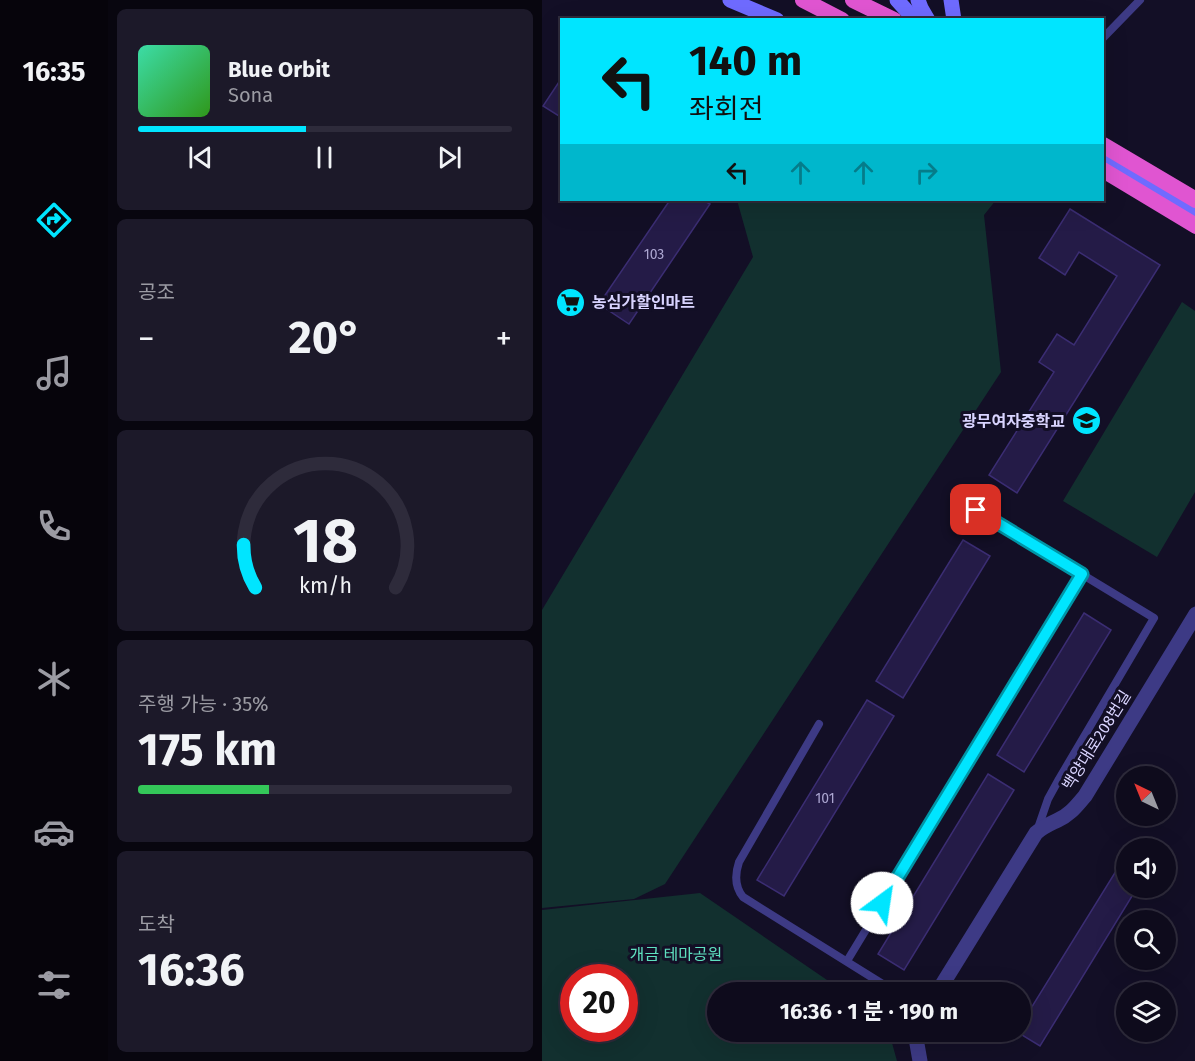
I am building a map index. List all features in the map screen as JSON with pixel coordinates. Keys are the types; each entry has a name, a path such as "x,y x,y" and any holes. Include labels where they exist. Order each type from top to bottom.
{"highway":[{"path":"803,0 838,18"},
{"path":"853,0 890,18"},
{"path":"1104,146 1196,200"},
{"path":"1104,171 1196,226"}],"main road":[{"path":"730,0 772,18"},
{"path":"897,0 913,18"},
{"path":"918,0 927,18"},
{"path":"951,0 954,18"},
{"path":"1104,156 1196,212"}],"street":[{"name":"백양대로208번길","path":"944,982 1036,833 1046,824 1060,820 1085,796 1196,614"},
{"path":"917,1042 920,1061"}],"lane":[{"path":"1104,37 1140,0"},
{"path":"976,510 1154,618 1048,799 1036,833"},
{"path":"846,961 1082,574"},
{"path":"819,724 739,862 736,882 743,897 879,982"}],"green space":[{"path":"737,201 995,201 984,215 1001,372 665,884 634,899 542,908 542,610 753,257"},
{"path":"1182,302 1195,311 1195,492 1157,557 1063,501"},
{"name":"개금 테마공원","path":"700,893 830,982 707,982 707,1042 892,1042 897,1061 542,1061 542,910"}],"building":[{"path":"559,82 560,82 560,117 543,106"},
{"path":"669,201 705,201 710,204 629,324 599,304"},
{"path":"1070,209 1160,265 1017,493 989,475 1054,372 1039,362 1057,334 1074,345 1117,276 1079,252 1065,275 1039,258"},
{"path":"963,540 990,556 903,698 876,681"},
{"path":"1084,613 1111,630 1024,772 997,755"},
{"path":"867,700 894,716 784,896 757,880"},
{"path":"988,774 1014,790 904,970 878,954"},
{"path":"1116,871 1116,898 1131,898 1123,910 1116,910 1116,922 1040,1046 1031,1041 1031,1008"}],"place":[{"name":"농심가할인마트","path":"571,302"},
{"name":"광무여자중학교","path":"1086,421"}],"route":[{"path":"882,903 1082,574 976,510"}]}
